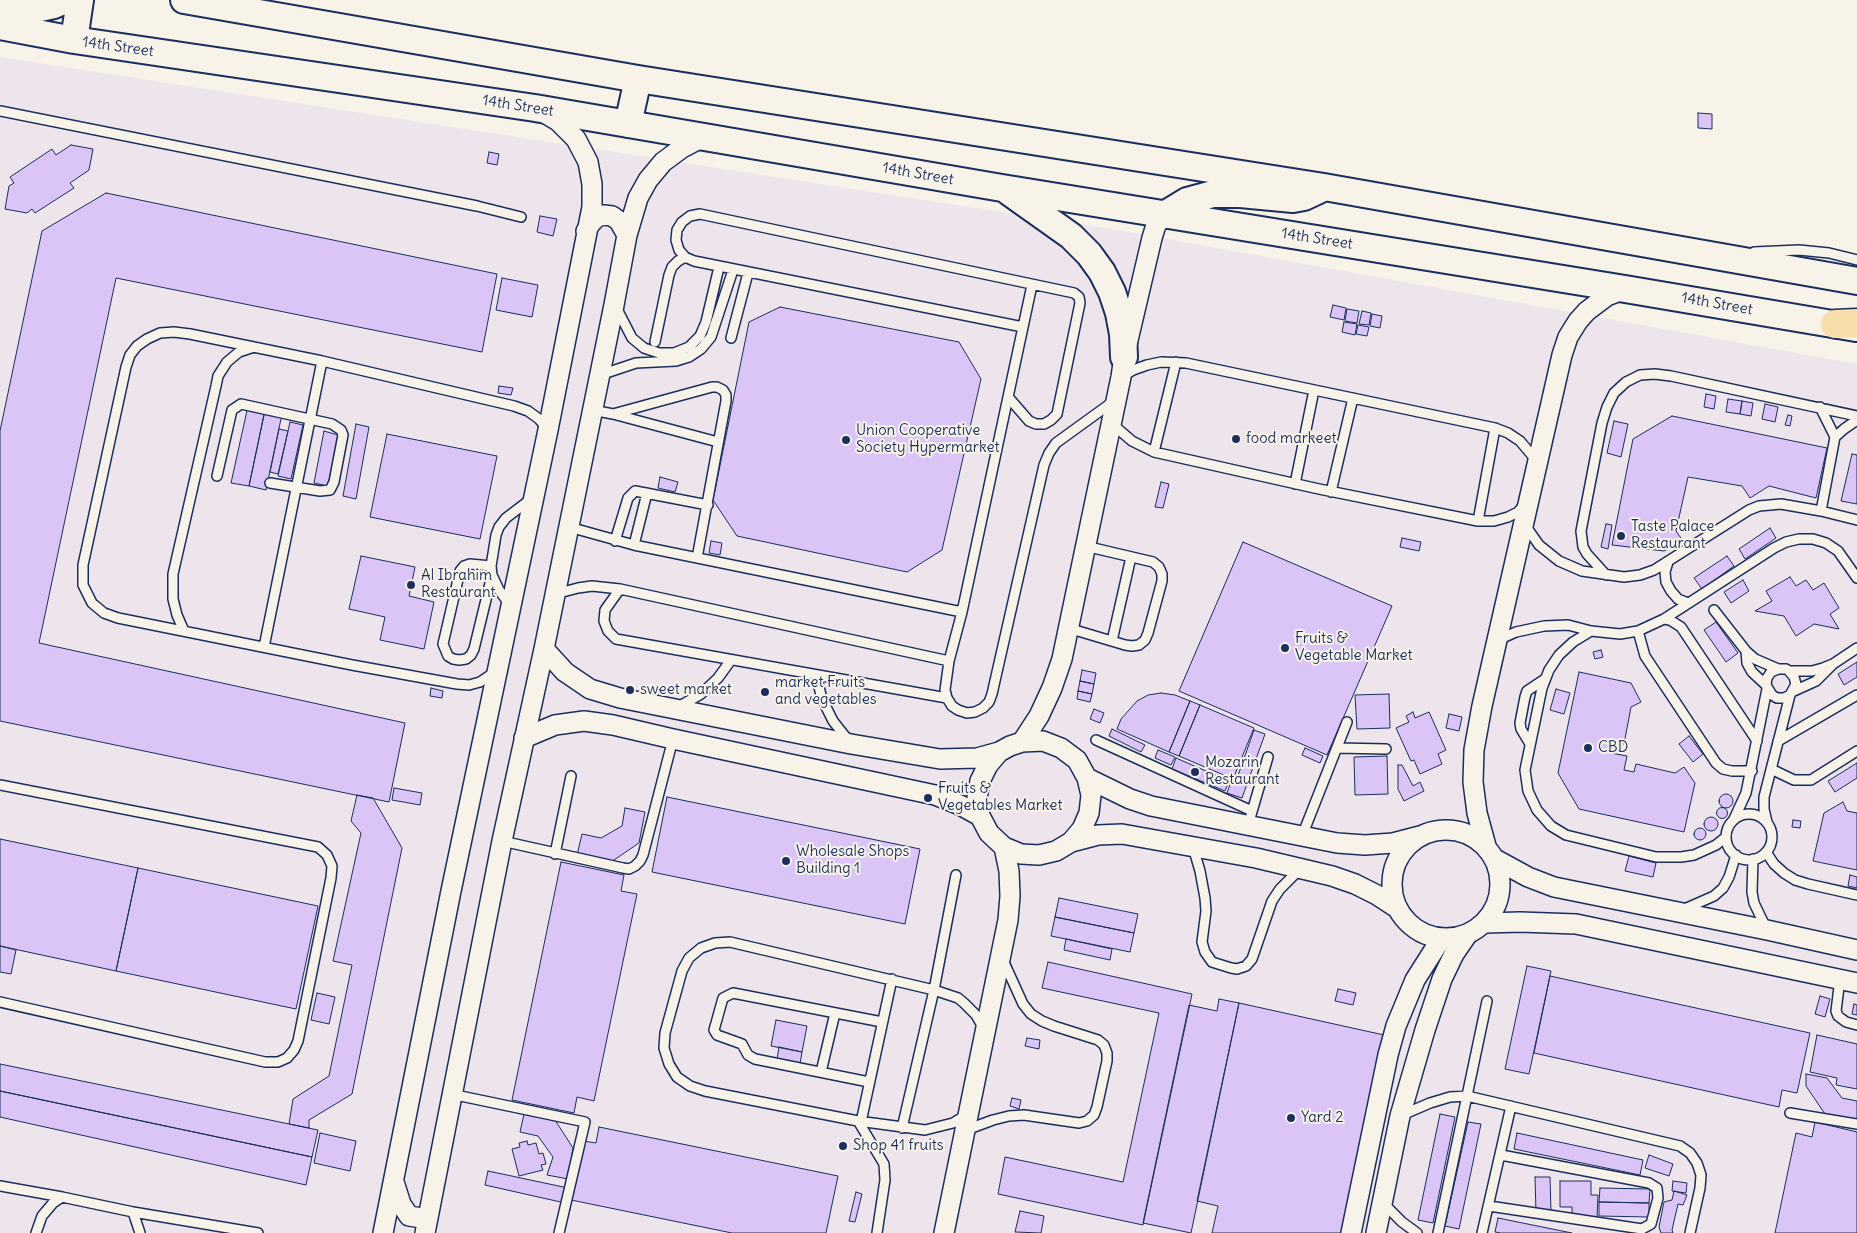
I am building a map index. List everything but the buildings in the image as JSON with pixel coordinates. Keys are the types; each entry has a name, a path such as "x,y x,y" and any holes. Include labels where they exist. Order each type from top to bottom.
{"main road":[{"path":"74,40 80,0"},
{"path":"184,0 227,4 638,79 1324,187 1857,281"},
{"path":"0,4 40,8 58,2"},
{"path":"48,35 58,2"},
{"name":"14th Street","path":"0,26 74,40 535,108 1002,188 1850,325"},
{"path":"628,124 638,79"},
{"path":"1164,214 1187,201 1213,194 1240,194 1293,199 1314,193 1324,187"},
{"path":"1002,188 1072,236 1089,254 1102,272 1112,292 1119,313 1123,334 1122,367"}],"street":[{"path":"383,1233 449,900 512,608 592,206 592,184 588,162 576,139 558,121 535,108"},
{"path":"426,1224 502,841 544,649 627,235 638,198 648,180 663,162 682,148 703,138"},
{"path":"1022,742 1039,716 1052,688 1062,659 1122,367 1152,238 1156,226 1164,214"},
{"path":"586,231 597,217 604,215 612,216 619,221 627,235"},
{"path":"1376,1233 1400,1116 1442,979 1454,954 1467,935 1485,923 1495,909 1500,893 1500,876 1477,813 1472,782 1474,750 1482,706 1562,355 1568,337 1578,320 1607,296 1625,289"},
{"path":"544,649 565,672 590,689 620,698 852,744 940,759 977,758 999,752 1022,742 1043,741 1061,748 1077,760 1087,778 1091,795 1089,812 1082,829 1071,842"},
{"path":"524,738 555,725 584,721 613,724 673,739 935,795 960,805 980,816"},
{"path":"999,752 988,765 980,781 977,798 980,816 989,833 1004,847 1021,854 1038,855 1056,851 1071,842 1098,835 1122,834 1256,858 1301,868 1355,884 1397,908 1408,923 1423,934 1440,938 1467,935"},
{"path":"1087,778 1130,799 1151,806 1250,818 1302,836 1337,843 1365,845 1392,843 1437,830 1455,830 1472,835 1491,853 1528,877 1554,887 1857,950"},
{"path":"1397,908 1392,888 1394,867 1404,849 1420,836"},
{"path":"944,1233 1008,920 1010,896 1004,847"},
{"path":"1485,923 1576,924 1848,981"},
{"path":"1351,1233 1388,1055 1396,1026 1415,980 1440,938"},
{"path":"394,1180 401,1204 409,1216 422,1218 426,1224"}],"lane":[{"path":"0,112 477,206 521,217"},
{"path":"1009,398 1028,421 1036,424 1044,424 1052,420 1057,414 1080,303 1079,297 1074,293 700,214 690,216 677,230 676,240 679,250 685,257 694,262 1023,327"},
{"path":"1707,255 1799,250 1829,253 1857,260"},
{"path":"655,342 668,275 678,261 685,257"},
{"path":"614,305 632,338 644,348 659,353 674,353 688,347 700,336 706,322 719,267"},
{"path":"600,375 636,363 676,361 689,357 701,349 710,337 717,322 733,270"},
{"path":"731,338 748,273"},
{"path":"1032,285 962,612 949,661 945,690 952,706 958,710 967,713 975,712 989,702 992,694 1044,465 1049,453 1062,439 1116,400"},
{"path":"499,669 490,677 480,682 469,685 458,684 118,618 104,613 92,604 83,585 83,565 126,367 130,356 138,346 160,333 190,334 322,360 514,406 534,415 548,430"},
{"path":"184,631 173,599 173,574 218,376 227,362 239,352 254,347"},
{"path":"264,647 322,360"},
{"path":"1122,367 1133,370 1161,362 1176,362 1495,428 1520,441 1538,463"},
{"path":"1154,452 1176,362"},
{"path":"1606,575 1586,554 1581,531 1602,422 1614,393 1626,382 1640,375 1671,376 1857,416"},
{"path":"613,414 717,387 723,390 726,395 708,505 697,558"},
{"path":"1295,484 1314,390"},
{"path":"1331,492 1353,398"},
{"path":"217,476 232,410 236,406 246,405 310,419 337,426 341,430 342,440 334,482 330,490 325,492 270,482"},
{"path":"1820,408 1836,437"},
{"path":"592,410 718,442"},
{"path":"1821,511 1836,437 1857,420"},
{"path":"1111,423 1132,441 1154,452 1331,492 1478,521 1494,521 1508,517 1518,512 1530,498"},
{"path":"1478,521 1495,428"},
{"path":"615,541 628,498 635,492 708,505"},
{"path":"634,545 647,493"},
{"path":"492,570 470,564 464,566 460,571 443,644 448,656 453,659 466,659 474,649 492,570 496,535 499,527 506,518 534,498"},
{"path":"1524,524 1539,545 1559,561 1582,571 1624,577 1640,575 1654,570 1742,514 1759,506 1781,504 1857,520"},
{"path":"569,527 615,541 962,612"},
{"path":"1498,640 1516,632 1544,626 1568,625 1591,631 1620,634 1638,631 1664,619 1774,548 1786,542 1799,539 1813,539 1826,543 1838,550 1857,578"},
{"path":"1068,628 1132,646 1139,645 1145,640 1162,581 1162,574 1154,562 1086,546"},
{"path":"1112,641 1132,557"},
{"path":"1668,562 1665,572 1666,582 1671,592 1678,599 1688,603"},
{"path":"492,570 499,590 512,608"},
{"path":"555,594 592,586 620,589 949,661"},
{"path":"620,589 605,610 604,621 608,632 616,639 947,698"},
{"path":"1714,610 1746,651 1755,659 1778,669 1789,671 1812,671 1833,664"},
{"path":"1664,619 1670,620 1681,627 1757,741"},
{"path":"1591,631 1573,642 1559,655 1548,670 1525,770 1528,791 1541,816 1551,826 1566,835 1656,857 1669,858 1694,855 1716,845 1726,837 1730,824 1746,793 1752,771 1767,678 1771,672 1778,669"},
{"path":"1638,631 1640,644 1649,662 1716,763 1723,769 1752,771"},
{"path":"1746,651 1747,663 1752,672 1772,695 1784,698 1816,681 1833,664 1857,648"},
{"path":"674,708 701,694 718,678 731,660"},
{"path":"1726,837 1731,850 1744,859 1753,859 1766,852 1770,845 1771,829 1764,809 1764,797 1778,741 1796,684 1794,677 1789,671"},
{"path":"816,675 822,699 833,721 852,744"},
{"path":"1530,744 1521,729 1520,723 1525,697 1527,691 1545,679"},
{"path":"1778,741 1857,695"},
{"path":"1302,836 1347,722"},
{"path":"502,841 629,869 640,861 673,739"},
{"path":"1096,740 1250,818 1268,757"},
{"path":"1336,748 1386,749"},
{"path":"1771,768 1794,780 1810,780 1857,752"},
{"path":"555,854 572,776"},
{"path":"0,785 306,844 318,847 327,855 332,866 332,878 298,1041 294,1050 287,1058 278,1062 266,1062 0,1002"},
{"path":"1734,819 1747,814 1754,814 1767,822"},
{"path":"1193,847 1205,898 1206,911 1202,942 1212,962 1231,968 1237,969 1246,966 1252,959 1272,901 1280,888 1301,868"},
{"path":"1766,852 1779,869 1795,880 1857,895"},
{"path":"1675,912 1703,902 1718,892 1729,877 1736,855"},
{"path":"1753,859 1752,892 1754,903 1767,930"},
{"path":"902,1128 934,990 956,875"},
{"path":"985,1030 976,1015 958,998 892,979 730,942 715,943 701,948 690,958 682,971 664,1048 669,1064 677,1077 690,1086 705,1091 860,1122 925,1130 953,1123 993,1120 1009,1116 1079,1123 1087,1121 1094,1115 1097,1107 1107,1061 1104,1045 1098,1040 1048,1024 1032,1014 1023,1004 1001,955"},
{"path":"877,1233 885,1180 884,1164 860,1122 892,979"},
{"path":"1848,981 1836,1011 1838,1016 1846,1022 1857,1025"},
{"path":"869,1082 755,1059 748,1055 742,1044 716,1035 714,1030 723,998 733,993 882,1022"},
{"path":"1438,1233 1487,1001"},
{"path":"821,1072 835,1013"},
{"path":"451,1094 586,1122 559,1233"},
{"path":"1400,1116 1430,1103 1450,1097 1466,1096 1680,1146 1690,1153 1698,1163 1701,1175 1690,1233"},
{"path":"1482,1233 1511,1106"},
{"path":"1790,1113 1857,1124"},
{"path":"1488,1206 1642,1229 1651,1224 1658,1198 1657,1188 1649,1183 1500,1155"},
{"path":"0,1186 133,1212 258,1233"},
{"path":"36,1233 42,1216 53,1203 62,1197"},
{"path":"1382,1202 1402,1222 1417,1233"},
{"path":"133,1212 140,1233"}],"shaded area":[{"name":"Fruits & Vegetables Market","path":"0,57 1118,230 1857,364 1857,1233 0,1233"}],"place":[{"name":"food markeet","path":"1236,439"},
{"name":"Union Cooperative Society Hypermarket","path":"846,440"},
{"name":"Taste Palace Restaurant","path":"1621,536"},
{"name":"Al Ibrahim Restaurant","path":"411,585"},
{"name":"Fruits & Vegetable Market","path":"1285,648"},
{"name":"sweet market","path":"630,690"},
{"name":"market Fruits and vegetables","path":"765,692"},
{"name":"CBD","path":"1588,748"},
{"name":"Mozarin Restaurant","path":"1195,772"},
{"name":"Fruits & Vegetables Market","path":"928,798"},
{"name":"Wholesale Shops Building 1","path":"786,861"},
{"name":"Yard 2","path":"1291,1118"},
{"name":"Shop 41 fruits","path":"843,1146"}]}
